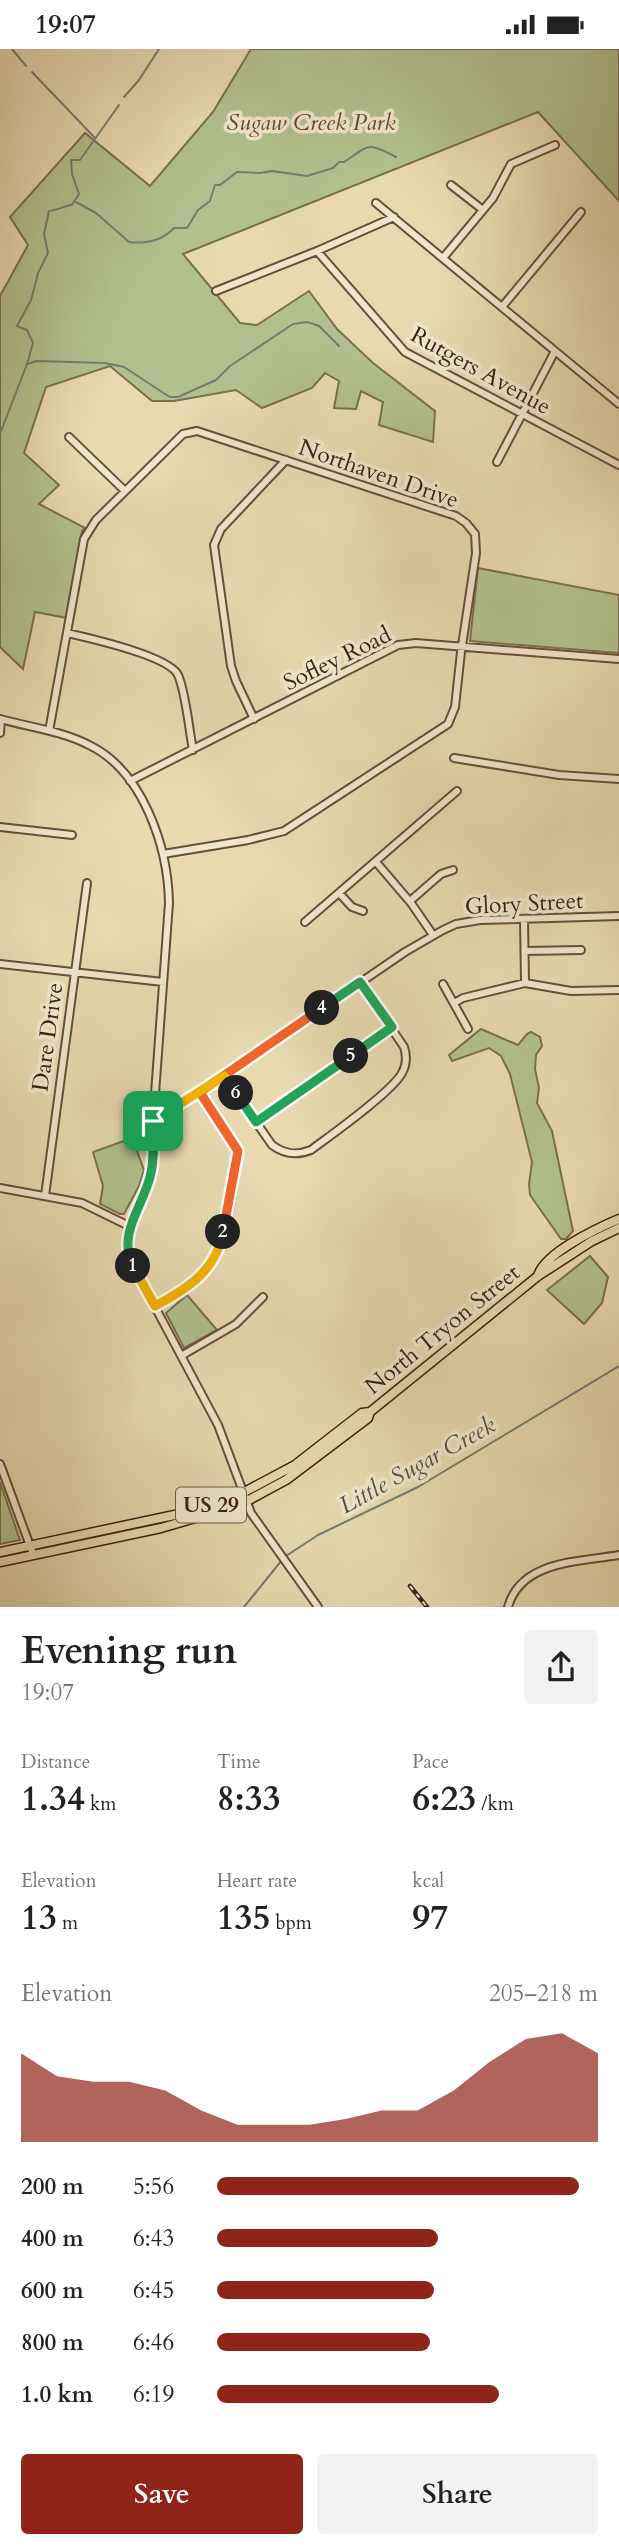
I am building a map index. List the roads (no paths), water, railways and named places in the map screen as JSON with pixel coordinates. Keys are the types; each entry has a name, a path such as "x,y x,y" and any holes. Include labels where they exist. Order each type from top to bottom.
{"main road":[{"name":"North Tryon Street","path":"538,1276 540,1268 560,1252 584,1236 619,1219"},
{"name":"North Tryon Street","path":"0,1552 31,1550 196,1519 245,1497 295,1465 362,1413 370,1412 538,1276 592,1241 619,1228"},
{"name":"North Tryon Street","path":"0,1562 31,1550"}],"street":[{"path":"443,258 498,191 504,173 511,164 555,145"},
{"path":"451,185 483,210"},
{"path":"376,203 619,404"},
{"path":"502,307 581,212"},
{"path":"216,291 394,217"},
{"name":"Rutgers Avenue","path":"317,251 405,352 619,465"},
{"path":"498,462 555,351"},
{"name":"Northaven Drive","path":"48,731 84,539 93,524 177,438 187,432 197,431 384,490 456,516 466,523 476,537 477,553 453,715 444,728 284,831 248,840 163,854"},
{"path":"69,437 125,491"},
{"path":"254,719 231,666 214,545 221,529 286,460"},
{"path":"67,633 127,649 176,671 181,684 193,750"},
{"name":"Sofley Road","path":"130,781 398,645 416,643 619,659"},
{"path":"0,733 1,720 48,731 97,749 114,762 130,781 149,816 163,854 168,877 169,903 150,1177 130,1226 130,1261 218,1426 251,1513 318,1607"},
{"path":"454,758 568,776 619,779"},
{"path":"305,922 457,791"},
{"path":"0,827 72,835"},
{"path":"376,862 410,901 433,935"},
{"path":"410,901 441,874 453,870"},
{"name":"Dare Drive","path":"45,1196 87,883"},
{"path":"340,894 352,907 363,911"},
{"name":"Glory Street","path":"153,1121 433,935 466,922 619,915"},
{"path":"524,919 526,983"},
{"path":"525,950 582,950"},
{"path":"0,964 163,982"},
{"path":"224,1076 272,1145 281,1151 302,1154 311,1150 395,1083 402,1074 407,1057 392,1027 360,982"},
{"path":"454,1003 463,998 526,983 566,990 619,990"},
{"path":"443,984 468,1029"},
{"path":"256,1122 392,1027"},
{"path":"155,1306 196,1281 209,1266 222,1240 238,1151 200,1092"},
{"path":"0,1188 82,1203 130,1226"},
{"path":"181,1356 236,1324 263,1297"},
{"path":"0,1464 31,1550"},
{"path":"509,1607 518,1585 535,1572 619,1555"}],"waterway":[{"path":"12,49 26,66"},
{"path":"124,97 139,80 159,49"},
{"path":"32,72 94,137"},
{"path":"0,434 33,343 27,330 17,326 31,300 38,273 48,253 44,234 49,211 72,205 79,194 72,174 71,160 80,160 119,105"},
{"path":"76,202 96,213 129,242 148,242 159,239 174,228 187,228 198,210 210,201 215,185 220,185 237,172 272,171 307,176 333,168 339,162 344,162 369,147 396,157"},
{"path":"28,364 36,361 105,363 124,367 170,397 178,397 216,380 230,366 293,324 307,322 319,326 339,346"},
{"name":"Little Sugar Creek","path":"286,1556 318,1535 418,1487 619,1366"},
{"name":"Little Sugar Creek","path":"244,1607 282,1560"}],"railway":[{"path":"410,1586 427,1607"}],"park label":[{"name":"Sugaw Creek Park","path":"311,122"}]}
